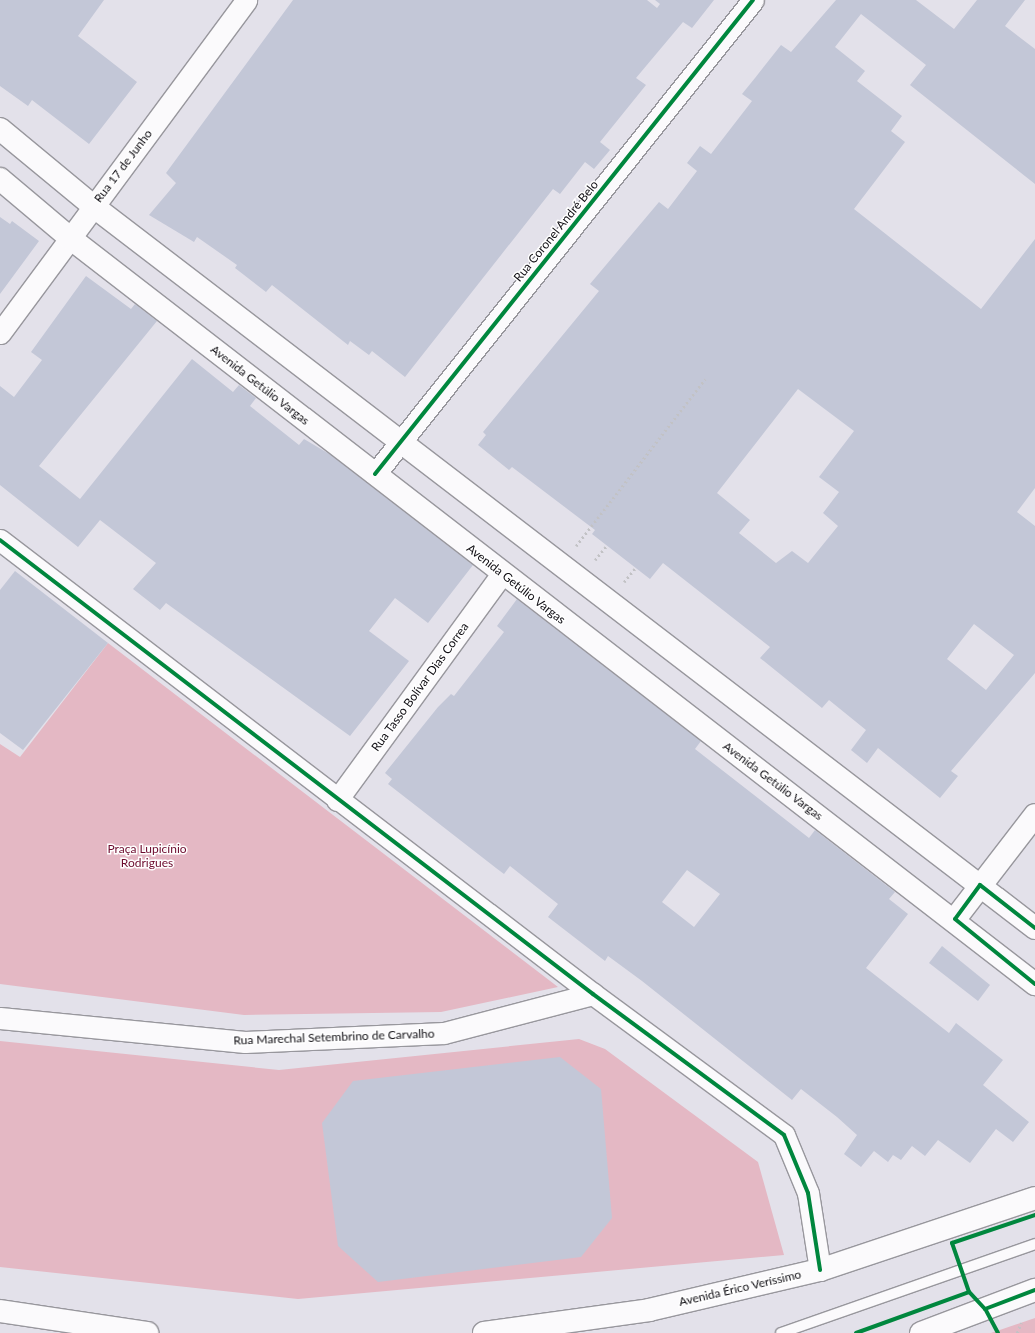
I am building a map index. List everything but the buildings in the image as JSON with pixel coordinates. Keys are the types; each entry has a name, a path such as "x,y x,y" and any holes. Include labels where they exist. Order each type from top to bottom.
{"main road":[{"path":"0,129 93,206 1035,928"},
{"name":"Avenida Getúlio Vargas","path":"0,179 70,238 502,574 955,920 1035,984"},
{"path":"955,920 980,885 1035,815"},
{"path":"1008,1208 1035,1186"},
{"name":"Avenida Érico Veríssimo","path":"484,1333 649,1310 820,1270 1035,1198"},
{"path":"921,1333 1035,1290"},
{"path":"0,1311 147,1333"}],"street":[{"name":"Rua 17 de Junho","path":"0,333 246,0"},
{"name":"Rua Coronel André Belo","path":"375,474 753,0"},
{"path":"0,540 337,800 593,994 784,1135 808,1192 820,1270"},
{"name":"Rua Tasso Bolívar Dias Correa","path":"337,800 502,574"},
{"name":"Rua Marechal Setembrino de Carvalho","path":"0,1018 245,1042 444,1033 593,994"}],"lane":[{"path":"781,1333 1035,1244"}],"path":[{"path":"561,565 705,379"},
{"path":"1017,1333 1020,1323 1028,1320"}],"green space":[{"name":"Praça Lupicínio Rodrigues","path":"108,643 558,987 441,1012 244,1015 0,984 0,744 20,757"},
{"path":"579,1039 605,1049 758,1162 784,1255 298,1299 0,1267 0,1041 279,1070"},
{"path":"1035,1318 1035,1333 991,1333"}],"cycle path":[{"path":"375,474 753,0"},
{"path":"0,540 593,994 784,1135 808,1193 820,1270"},
{"path":"1035,928 980,885 955,919 1035,984"},
{"path":"998,1333 985,1309 969,1292 952,1243 1035,1215"},
{"path":"985,1309 1035,1290"},
{"path":"856,1333 969,1292"}]}
